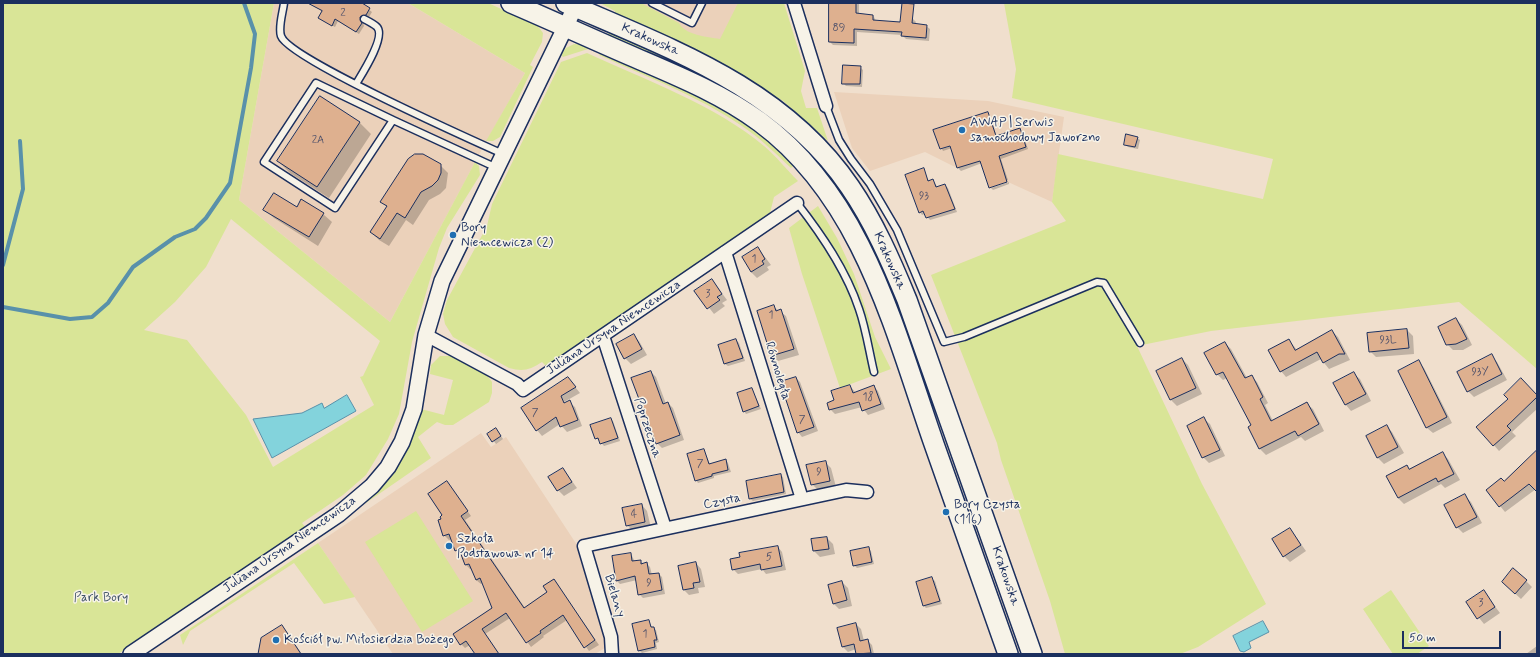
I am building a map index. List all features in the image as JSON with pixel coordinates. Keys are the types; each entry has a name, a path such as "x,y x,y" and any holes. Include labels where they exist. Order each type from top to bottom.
{"main road":[{"name":"Krakowska","path":"512,3 680,77 727,101 760,122 784,143 802,160 826,189 849,224 881,292 1008,654"},
{"name":"Krakowska","path":"572,4 692,60 749,90 772,106 806,134 824,153 850,187 870,219 907,300 1032,654"}],"street":[{"path":"794,3 826,106"},
{"name":"Juliana Ursyna Niemcewicza","path":"130,654 339,514 375,483 394,458 408,428 416,399 426,336 442,281 565,27 572,4"},
{"name":"Juliana Ursyna Niemcewicza","path":"426,336 517,384 522,390 797,203"},
{"name":"Równoległa","path":"725,252 802,499"},
{"name":"Poprzeczna","path":"603,336 665,528"},
{"name":"Czysta","path":"584,546 846,490 867,492"},
{"name":"Bielany","path":"584,546 611,637 612,654"}],"lane":[{"path":"284,3 281,36 287,45 307,59 500,161"},
{"path":"652,3 692,23 702,3"},
{"path":"356,84 378,43 380,35 378,28 364,19"},
{"path":"393,120 335,208 264,162 316,83 393,120 500,161"},
{"path":"826,106 839,140 850,159 870,184 897,230 944,342 964,338 1097,282 1104,283 1110,291 1140,343"},
{"path":"797,203 824,239 850,286 860,309 874,372"}],"shaded area":[{"path":"274,3 408,3 525,73 481,151 390,322 239,200"},
{"path":"626,3 743,3 764,68"},
{"path":"834,92 988,101 1064,117 1052,202 1008,182 989,188 980,161 957,168 925,152 870,171 852,148"},
{"name":"Szkoła Podstawowa nr 14","path":"481,433 491,447 506,437 579,548 608,646 595,654 393,654 318,543"}],"green space":[{"name":"Park Bory","path":"3,3 274,3 239,200 390,322 475,162 479,166 480,175 447,228 439,248 412,342 399,414 388,439 366,475 343,495 302,523 306,528 118,654 3,654","holes":["231,219 380,341 363,376 360,377 374,405 273,467 246,415 187,340 144,330 175,302 206,267"]},
{"path":"408,3 488,3 537,25 543,33 542,42 530,65 533,67 500,137 493,141 486,141 525,73"},
{"path":"600,3 641,3 679,23 691,33 720,39 738,3 784,3 805,71 801,91 806,108 817,108 828,141 783,101 730,68 615,17 615,11"},
{"path":"1004,3 1537,3 1537,369 1459,302 1211,331 1137,346 1202,484 1266,604 1198,647 1180,654 1065,654 1050,601 1001,460 997,443 931,275 1066,221 1052,202 1058,154 1263,199 1273,159 1012,98 1016,69"},
{"path":"609,32 713,78 777,119 819,159 816,162 796,143 606,37"},
{"path":"574,44 589,45 588,49 563,57 561,55 566,48"},
{"path":"601,51 712,102 745,122 795,164 791,168 742,126 708,105 599,55"},
{"path":"587,53 678,94 723,118 764,146 798,181 774,197 770,213 546,366 542,362 526,370 509,368 453,337 445,324 443,314 447,300 487,226 492,204 561,62"},
{"path":"818,206 837,238 854,274 875,337 891,369 840,388 802,274 789,228"},
{"path":"440,356 454,356 486,374 492,382 492,393 489,402 453,425 445,425 437,422 418,437 431,458 363,505 383,484 400,462 412,437 421,409 444,415 453,380 430,374 431,365"},
{"path":"416,511 473,601 422,632 365,542"},
{"path":"318,543 355,597 324,604 294,563 190,631 183,645 180,635"},
{"path":"1391,590 1429,646 1417,654 1393,654 1363,609"}],"water":[{"path":"347,395 356,411 272,458 253,419 302,413 322,403 324,408"},
{"path":"1263,621 1269,632 1249,642 1251,648 1244,652 1240,651 1233,636"}],"building":[{"path":"308,3 362,3 370,8 366,15 360,17 362,23 356,32 335,19 332,26 318,18 322,11"},
{"path":"829,3 856,3 856,13 873,15 873,20 900,22 902,3 914,4 912,23 927,25 926,38 901,36 902,32 854,29 854,43 829,42"},
{"path":"843,65 861,66 860,84 842,84"},
{"path":"320,96 360,122 317,187 277,161"},
{"path":"988,112 996,136 1020,128 1026,147 999,156 1007,182 989,188 980,161 957,168 950,146 940,149 933,130"},
{"path":"1126,134 1138,137 1135,147 1124,145"},
{"path":"415,154 423,154 441,164 441,173 438,180 432,186 421,192 405,218 397,213 380,239 370,232 387,206 380,202 408,159"},
{"path":"924,168 928,181 933,179 936,187 945,184 955,209 926,218 923,211 919,213 905,175"},
{"path":"274,193 297,207 301,199 324,213 309,237 263,210"},
{"path":"758,247 765,259 762,261 764,264 751,272 742,257"},
{"path":"712,279 722,294 717,297 720,300 707,309 694,291"},
{"path":"774,305 776,311 781,309 794,349 771,356 757,311"},
{"path":"1456,318 1467,339 1456,344 1446,345 1438,327"},
{"path":"1407,329 1409,348 1369,352 1367,333"},
{"path":"1332,330 1345,354 1339,354 1323,363 1317,352 1280,372 1268,350 1289,339 1295,350"},
{"path":"634,334 642,349 624,359 616,344"},
{"path":"736,339 743,358 724,364 718,345"},
{"path":"1225,342 1245,378 1252,375 1263,397 1260,399 1271,421 1307,402 1319,424 1298,436 1295,431 1259,449 1248,427 1251,425 1223,372 1216,375 1204,353"},
{"path":"1492,354 1502,374 1467,392 1457,372"},
{"path":"1182,358 1196,388 1170,400 1156,371"},
{"path":"1419,360 1447,417 1426,428 1398,371"},
{"path":"651,371 663,404 668,402 680,435 656,444 631,378"},
{"path":"1354,372 1366,394 1345,405 1333,383"},
{"path":"568,377 576,387 561,396 564,403 570,400 578,420 560,427 556,417 536,431 521,408"},
{"path":"796,377 814,427 797,433 780,382"},
{"path":"1521,378 1537,395 1537,397 1507,426 1511,430 1493,446 1476,427 1508,399 1504,395"},
{"path":"850,385 853,393 874,385 881,404 862,411 859,402 829,410 827,403 834,400 831,391"},
{"path":"752,388 759,406 743,412 737,393"},
{"path":"1204,417 1220,450 1202,458 1187,426"},
{"path":"611,418 618,438 600,444 598,438 595,439 590,425"},
{"path":"1387,425 1398,447 1377,458 1366,436"},
{"path":"496,428 501,436 492,442 487,434"},
{"path":"704,449 709,464 726,459 728,470 712,474 712,476 695,481 687,454"},
{"path":"1537,450 1537,492 1529,484 1499,507 1486,490 1501,478 1504,481"},
{"path":"1443,452 1454,474 1438,482 1436,478 1398,498 1386,476 1407,465 1409,469"},
{"path":"826,461 830,481 811,485 806,465"},
{"path":"563,468 572,482 557,491 548,477"},
{"path":"781,474 784,492 749,499 746,481"},
{"path":"447,481 468,511 461,516 524,608 547,592 543,586 554,579 595,640 584,648 563,615 526,643 506,613 482,629 499,654 475,654 466,641 460,645 453,634 492,608 480,578 476,580 469,564 465,565 459,549 455,551 449,534 443,536 438,520 441,519 440,517 442,515 428,494"},
{"path":"1465,494 1477,517 1456,528 1444,505"},
{"path":"642,504 645,522 626,526 622,508"},
{"path":"1290,528 1301,545 1283,557 1272,539"},
{"path":"827,537 829,549 813,551 811,539"},
{"path":"778,546 782,566 761,570 760,564 732,570 730,559 740,557 739,553"},
{"path":"869,547 872,562 853,566 850,551"},
{"path":"631,553 632,561 641,560 641,564 647,562 649,574 659,573 662,590 638,595 635,576 616,581 612,556"},
{"path":"696,562 700,582 693,583 694,588 683,590 678,566"},
{"path":"1513,568 1527,580 1515,594 1502,582"},
{"path":"932,577 940,601 923,606 916,582"},
{"path":"842,581 847,600 833,604 828,585"},
{"path":"1484,590 1495,607 1477,619 1466,602"},
{"path":"649,620 651,627 654,627 657,640 654,640 655,647 638,651 632,624"},
{"path":"856,623 860,641 868,639 871,653 856,654 854,644 842,647 837,628"},
{"name":"Kościół pw. Miłosierdzia Bożego","path":"282,625 301,654 258,654 261,638"}],"waterway":[{"path":"3,307 70,319 92,317 108,303 133,267 175,237 195,229 206,218 230,183 251,68 255,34 244,3"},
{"path":"3,265 23,189 20,141"}],"place":[{"name":"AWAP | Serwis samochodowy Jaworzno","path":"962,130"},
{"name":"Bory Niemcewicza (2)","path":"453,235"},
{"name":"Bory Czysta (116)","path":"946,512"},
{"name":"Szkoła Podstawowa nr 14","path":"449,546"},
{"name":"Kościół pw. Miłosierdzia Bożego","path":"276,640"}]}
